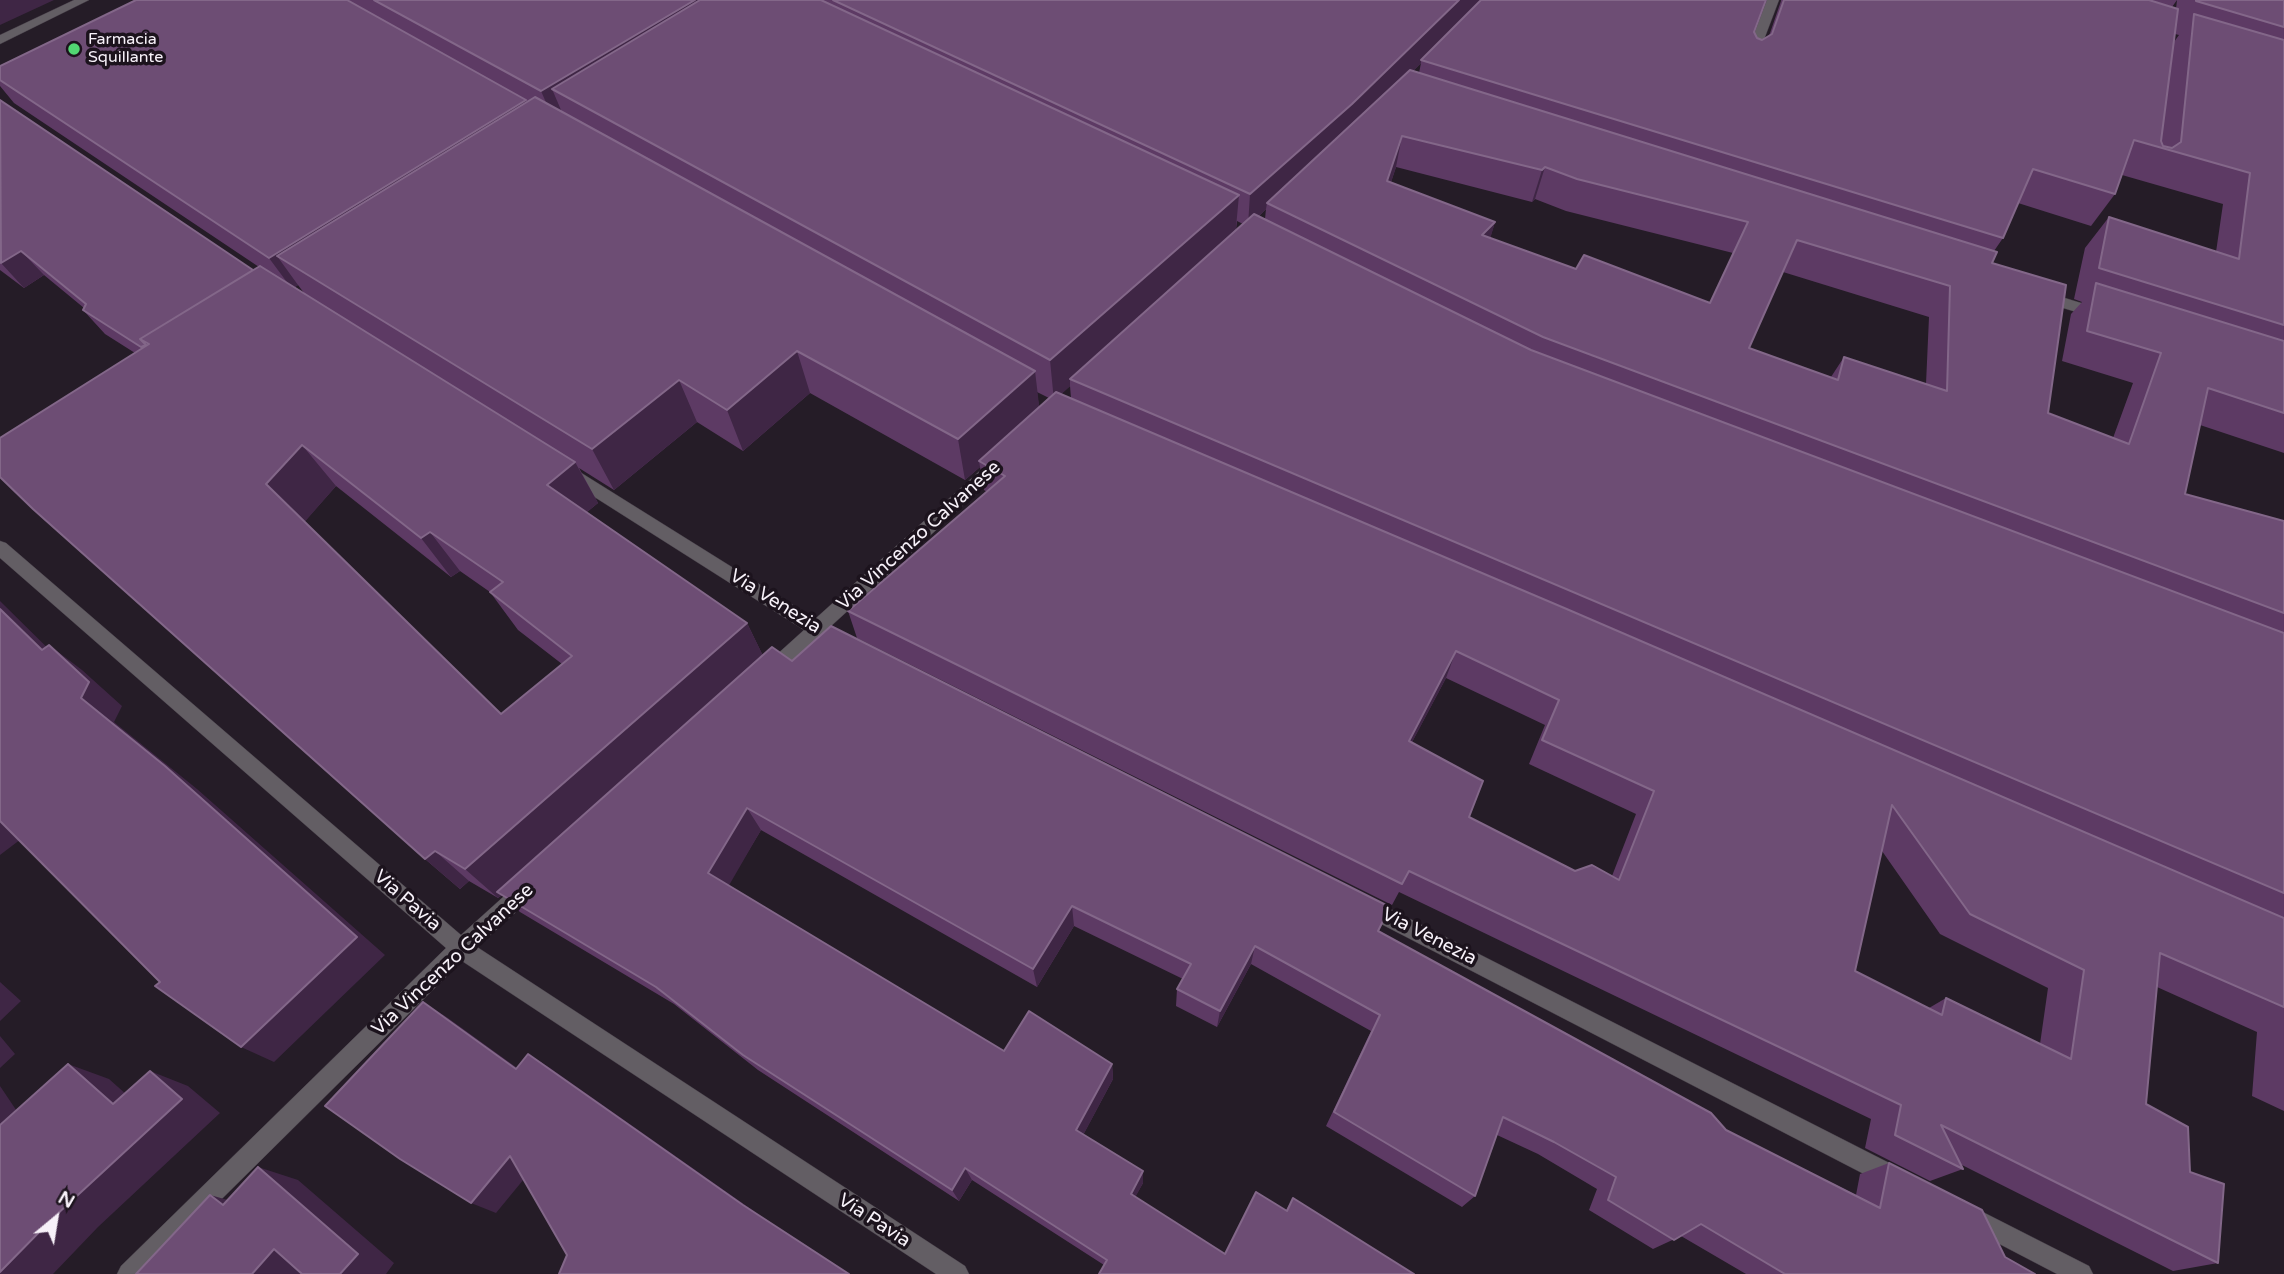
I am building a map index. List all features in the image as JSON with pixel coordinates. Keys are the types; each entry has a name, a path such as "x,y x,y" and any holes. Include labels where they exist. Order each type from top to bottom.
{"street":[{"path":"0,40 83,0"},
{"path":"1749,65 1773,0"},
{"path":"2031,292 2107,317"},
{"name":"Via Vincenzo Calvanese","path":"757,683 1014,448"},
{"name":"Via Venezia","path":"548,460 817,629 854,647"},
{"name":"Via Pavia","path":"0,548 461,948 957,1274"},
{"name":"Via Vincenzo Calvanese","path":"129,1274 461,948 544,874"},
{"name":"Via Venezia","path":"1345,895 1909,1185"},
{"path":"1958,1210 2081,1274"}],"building":[{"path":"136,0 347,0 526,100 269,258 0,80 0,66"},
{"path":"374,0 695,0 541,91"},
{"path":"700,0 821,0 1239,195 1050,360 552,89"},
{"path":"833,0 1459,0 1352,104 1250,194"},
{"path":"1481,0 1766,0 1754,32 1757,38 1762,40 1772,34 1784,0 2149,0 2178,9 2161,141 2163,146 2172,148 2181,142 2194,14 2284,40 2284,325 2099,268 2109,217 2239,259 2250,173 2134,140 2115,194 2033,169 2003,238 1421,60"},
{"path":"2284,0 2284,27 2196,1"},
{"path":"1410,70 1997,252 1992,263 2066,285 2048,413 2129,444 2161,353 2087,331 2096,283 2284,341 2284,413 2208,388 2185,494 2284,521 2284,613 1543,337 1267,203","holes":["1402,136 1542,170 1545,167 1577,179 1748,222 1710,303 1584,255 1576,269 1482,235 1495,222 1387,181","1797,240 1950,286 1947,391 1844,357 1838,380 1749,348"]},
{"path":"535,97 1035,371 958,439 797,351 727,410 679,380 592,449 277,256"},
{"path":"0,100 253,270 140,339 146,345 141,347 83,310 86,304 21,251 1,263"},
{"path":"1254,214 1531,350 2284,633 2284,893 1070,379"},
{"path":"260,266 575,462 547,485 747,623 465,869 435,851 425,859 0,477 0,438 149,344 140,339","holes":["302,445 421,538 430,532 503,582 490,592 572,656 501,714 266,484"]},
{"path":"1056,392 2284,918 2284,1007 2160,953 2146,1104 2188,1127 2190,1172 2224,1184 2218,1263 1941,1125 1963,1169 1895,1135 1901,1105 1409,871 1402,884 848,611 1005,476 979,461","holes":["1456,651 1559,700 1542,740 1654,791 1619,880 1592,865 1575,871 1469,817 1483,781 1409,741","1892,805 1970,914 2084,970 2071,1059 1946,998 1942,1015 1855,971"]},
{"path":"0,609 42,650 49,645 89,682 81,698 165,766 357,937 241,1047 155,986 160,982 0,821"},
{"path":"831,626 1390,907 1378,931 1711,1113 1726,1130 1880,1208 1889,1163 1982,1210 2005,1257 2035,1274 1785,1274 1701,1224 1674,1240 1608,1200 1616,1177 1503,1117 1475,1196 1334,1112 1380,1015 1255,946 1220,1011 1177,989 1191,964 1072,906 1033,969 747,808 708,873 1004,1051 1029,1011 1112,1064 1076,1130 1143,1171 1131,1194 1225,1254 1256,1192 1287,1211 1293,1198 1414,1274 1099,1274 1107,1260 965,1168 952,1190 743,1055 656,987 497,892 772,647 792,661"},
{"path":"423,1002 516,1069 528,1054 743,1205 849,1274 559,1274 567,1255 510,1156 471,1203 400,1159 325,1106"},
{"path":"68,1064 113,1104 150,1071 182,1099 54,1217 0,1272 0,1125"},
{"path":"258,1167 358,1254 340,1274 302,1274 274,1249 252,1274 136,1274 210,1195 223,1205"}],"place":[{"name":"Farmacia Squillante","path":"74,49"}]}
